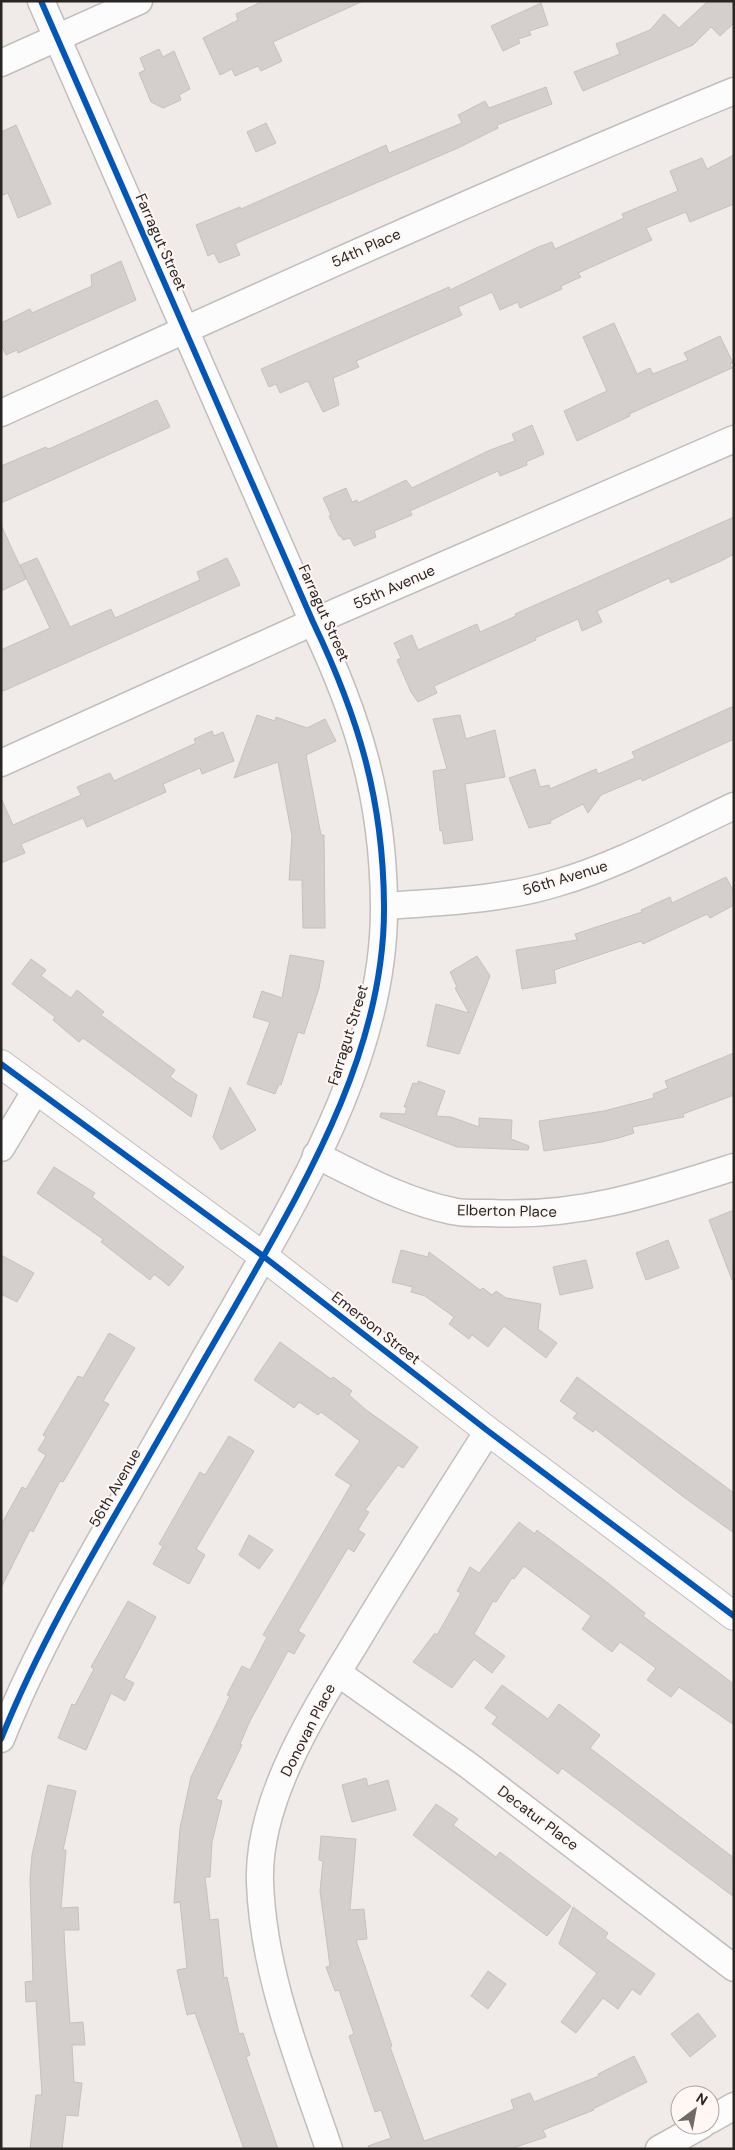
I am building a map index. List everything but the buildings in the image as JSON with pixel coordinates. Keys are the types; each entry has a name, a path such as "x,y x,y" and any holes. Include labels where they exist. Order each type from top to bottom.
{"street":[{"name":"Farragut Street","path":"41,1 313,622 339,677 359,732 372,784 379,830 384,906 378,977 372,1011 340,1102 316,1155 263,1256"},
{"path":"1,63 139,1"},
{"name":"54th Place","path":"1,413 397,234 734,90"},
{"name":"55th Avenue","path":"1,763 313,622 734,439"},
{"name":"56th Avenue","path":"384,906 510,894 557,883 615,862 734,806"},
{"name":"Emerson Street","path":"1,1064 263,1256 488,1432 734,1616"},
{"path":"1,1148 36,1090"},
{"name":"Elberton Place","path":"316,1155 364,1180 401,1196 453,1212 510,1214 562,1212 621,1201 734,1167"},
{"name":"56th Avenue","path":"1,1739 24,1682 88,1563 263,1256"},
{"name":"Donovan Place","path":"329,2149 297,2053 269,1956 260,1880 265,1837 278,1790 292,1755 338,1672 488,1432"},
{"name":"Decatur Place","path":"338,1672 460,1759 734,1968"},
{"path":"720,2114 734,2106"},
{"path":"659,2149 684,2135"}],"cycle path":[{"path":"1,1739 29,1675 61,1612 287,1214 313,1165 336,1115 356,1064 371,1011 381,958 384,904 383,865 373,793 365,758 343,691 41,1"},
{"path":"1,1064 263,1256 488,1431 734,1616"}]}
